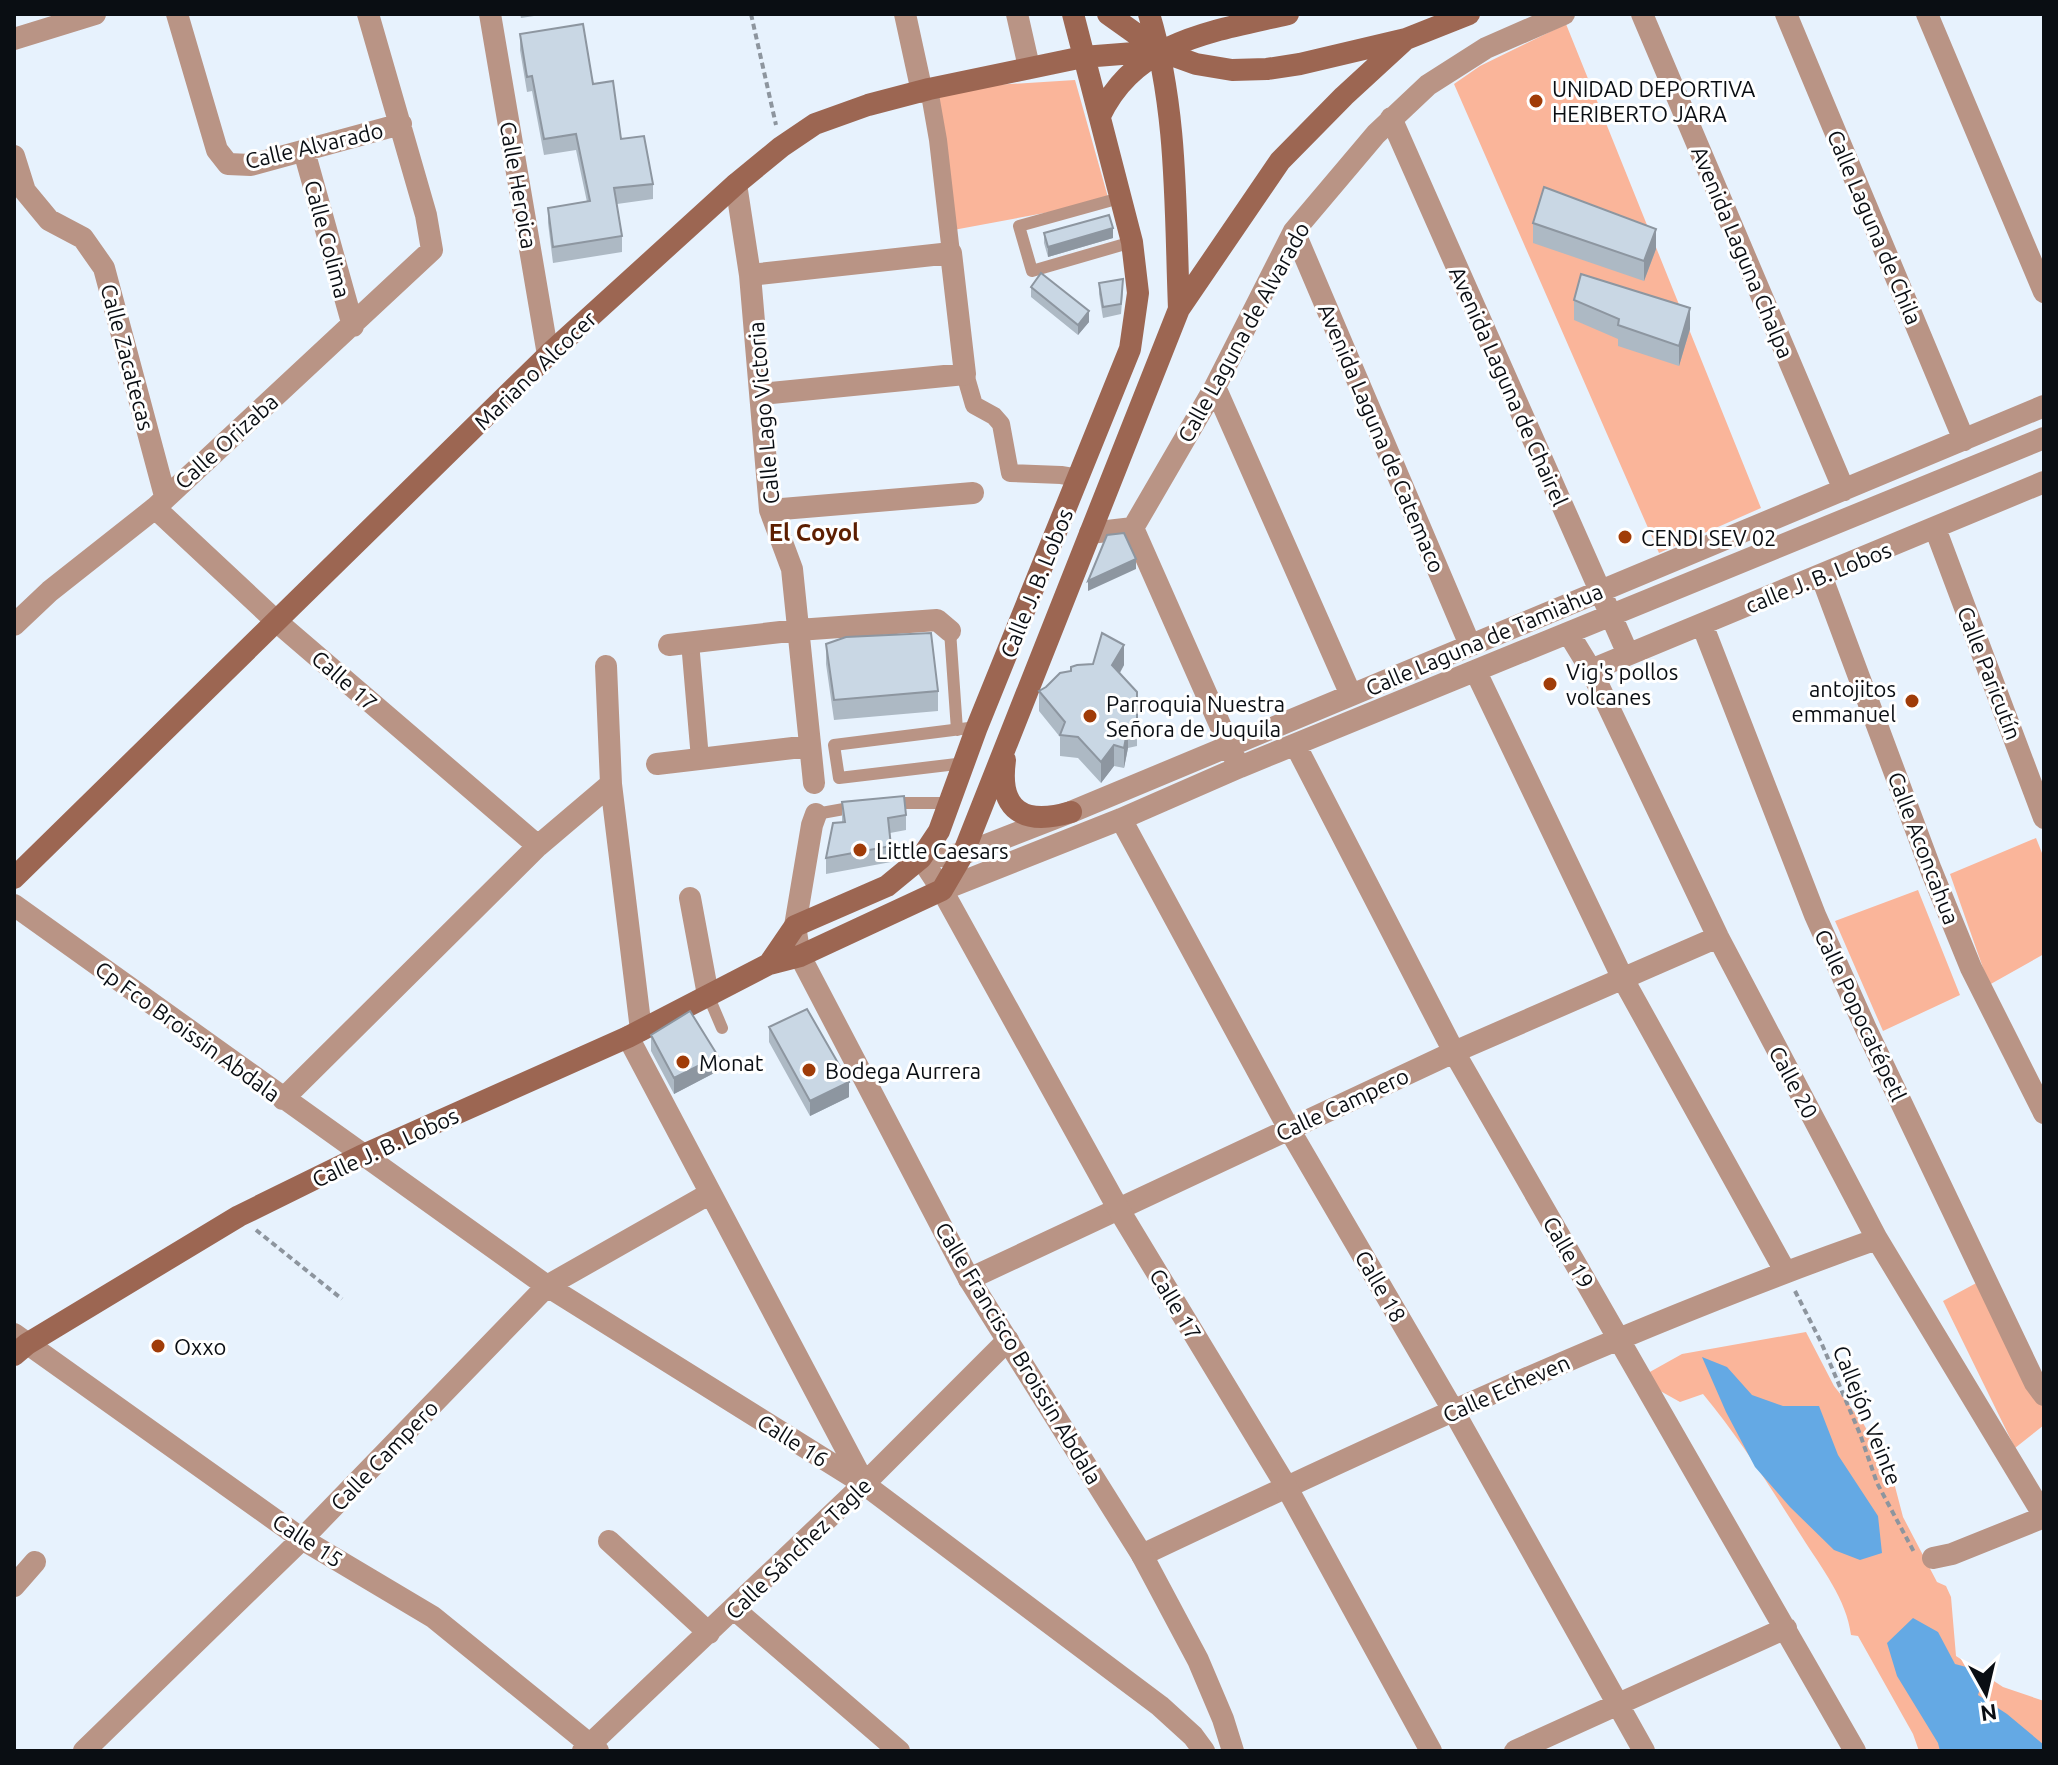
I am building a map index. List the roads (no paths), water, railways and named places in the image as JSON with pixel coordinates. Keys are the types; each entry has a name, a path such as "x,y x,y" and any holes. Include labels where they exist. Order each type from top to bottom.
{"main road":[{"name":"Calle J. B. Lobos","path":"769,964 795,926 887,886 921,858 939,831 965,763 967,728 1079,478 1130,349 1138,293 1132,242 1073,14"},
{"path":"1108,14 1160,51 1196,64 1267,69 1406,39 1469,14"},
{"path":"1149,14 1160,51 1171,116 1179,309"},
{"path":"1100,116 1108,99 1124,80 1160,51 1188,37 1288,14"},
{"path":"1179,309 1280,161 1406,39"},
{"name":"Mariano Alcocer","path":"14,878 548,355 781,147 815,124 868,105 925,90 1083,57 1160,51"},
{"name":"Calle J. B. Lobos","path":"18,1344 239,1216 361,1156 635,1033 769,964 800,956 942,890 963,854 1179,309"},
{"path":"1008,739 1004,787 1014,810 1037,816 1071,812"}],"street":[{"path":"14,39 95,14"},
{"name":"Calle Alvarado","path":"177,14 217,150 228,164 251,165 401,124"},
{"path":"368,14 401,124"},
{"name":"Calle Heroica","path":"490,14 548,355"},
{"path":"905,14 938,140 965,374 974,405 994,416 1001,424 1010,473 1079,478"},
{"path":"1017,14 1029,67"},
{"name":"Calle Laguna de Alvarado","path":"1133,528 1215,387 1294,231 1391,118 1428,85 1486,48 1564,14"},
{"name":"Avenida Laguna Chalpa","path":"1642,14 1844,490"},
{"name":"Calle Laguna de Chila","path":"1786,14 1964,440"},
{"path":"1927,14 2044,292"},
{"name":"Avenida Laguna de Chairel","path":"1391,118 1628,654"},
{"name":"Calle Orizaba","path":"14,625 50,591 160,502 432,250 426,215 401,124"},
{"name":"Calle Colima","path":"304,151 353,326"},
{"name":"Calle Zacatecas","path":"14,156 25,191 49,220 83,238 104,268 160,502"},
{"name":"Calle Lago Victoria","path":"736,184 750,275 770,510 792,569 814,783"},
{"name":"Avenida Laguna de Catemaco","path":"1294,231 1470,645"},
{"path":"750,275 951,253"},
{"path":"761,394 965,374"},
{"path":"1215,387 1351,695"},
{"name":"Calle Laguna de Tamiahua","path":"942,890 1121,819 1351,695 2044,406"},
{"name":"Calle Laguna de Tamiahua","path":"921,858 963,854 1071,812 1235,757 1296,746 2044,438"},
{"name":"calle J. B. Lobos","path":"1591,670 2044,482"},
{"path":"770,510 973,493"},
{"name":"Calle 17","path":"160,502 276,621 538,846"},
{"path":"1090,533 1133,528 1235,757"},
{"name":"Calle Paricutín","path":"1935,528 2044,818"},
{"name":"Calle Aconcahua","path":"1821,575 1971,968 2044,1113"},
{"path":"14,607 50,591"},
{"path":"700,759 679,644 798,630 937,620 950,631"},
{"name":"Calle Popocatépetl","path":"1702,624 1815,915 2035,1383 2044,1395"},
{"name":"Calle 20","path":"1569,634 1591,670 1718,937 1877,1239 2044,1516"},
{"path":"606,666 611,784 635,1033 709,1194 864,1484"},
{"path":"1476,672 1623,979 1785,1271"},
{"path":"657,764 810,746"},
{"name":"Calle 19","path":"1296,746 1454,1052 1855,1751"},
{"path":"283,1099 538,846 611,784"},
{"path":"795,926 816,814"},
{"name":"Calle 18","path":"1121,819 1289,1129 1453,1410 1644,1751"},
{"name":"Calle 17","path":"921,858 942,890 1119,1210 1286,1486 1431,1751"},
{"path":"690,898 708,995"},
{"name":"Cp Fco Broissin Abdala","path":"14,905 361,1156"},
{"name":"Calle Francisco Broissin Abdala","path":"795,926 800,956 969,1279 1142,1555 1198,1660 1233,1751"},
{"name":"Calle Campero","path":"969,1279 1454,1052 1718,937"},
{"name":"Calle 16","path":"361,1156 547,1286 864,1484 1160,1706 1193,1736 1204,1751"},
{"name":"Calle Campero","path":"84,1751 302,1539 547,1286 709,1194"},
{"name":"Calle Echeven","path":"1142,1555 1453,1410 1619,1338 1785,1271 1877,1239"},
{"name":"Calle Sánchez Tagle","path":"590,1749 1008,1340"},
{"name":"Calle 15","path":"18,1344 302,1539 433,1617 590,1749"},
{"path":"1933,1558 1952,1554 2044,1516"},
{"path":"609,1541 709,1633"},
{"path":"14,1586 35,1562"},
{"path":"734,1609 899,1751"},
{"path":"1515,1751 1786,1628"}],"lane":[{"path":"1109,201 1019,226 1032,271 1132,242"},
{"path":"950,631 967,728 834,745 839,778 965,763"},
{"path":"816,814 898,802 950,803"},
{"path":"708,995 722,1028"}],"water":[{"path":"1702,1357 1727,1367 1752,1395 1783,1406 1819,1406 1838,1455 1878,1516 1882,1553 1860,1560 1834,1550 1790,1507 1755,1467"},
{"path":"1913,1618 1938,1632 1955,1664 1985,1672 1978,1695 2044,1745 2044,1751 1940,1751 1897,1676 1887,1643"}],"place":[{"name":"UNIDAD DEPORTIVA HERIBERTO JARA","path":"1536,101"},
{"name":"CENDI SEV 02","path":"1625,537"},
{"name":"Vig's pollos volcanes","path":"1550,684"},
{"name":"antojitos emmanuel","path":"1912,701"},
{"name":"Parroquia Nuestra Señora de Juquila","path":"1090,716"},
{"name":"Little Caesars","path":"860,850"},
{"name":"Monat","path":"683,1062"},
{"name":"Bodega Aurrera","path":"809,1070"},
{"name":"Oxxo","path":"158,1346"}],"district":[{"name":"El Coyol","path":"814,532"}]}
